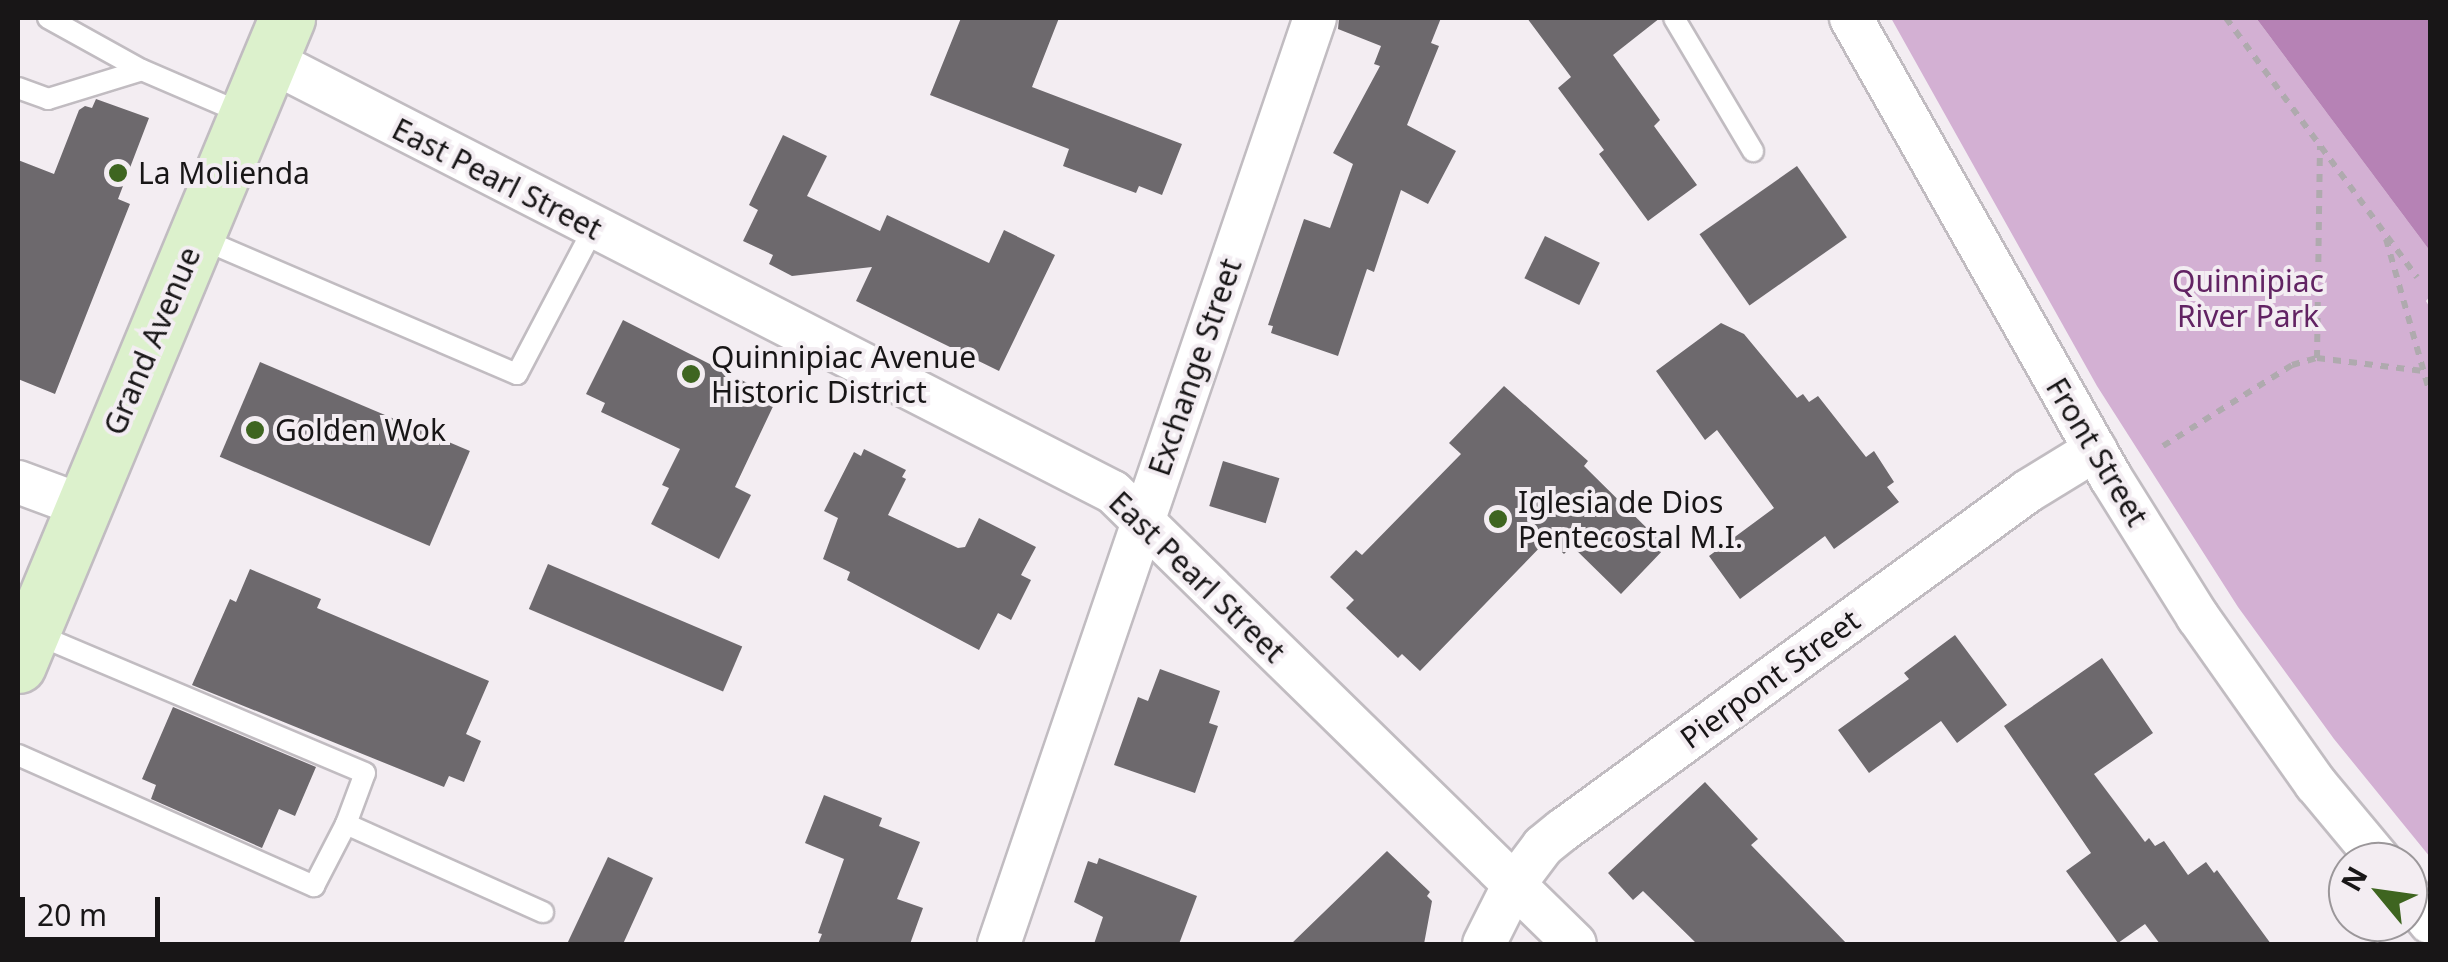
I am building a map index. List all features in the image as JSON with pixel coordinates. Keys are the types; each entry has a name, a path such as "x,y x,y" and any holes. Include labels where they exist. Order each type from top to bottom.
{"main road":[{"name":"Grand Avenue","path":"24,649 278,39"}],"street":[{"name":"Exchange Street","path":"999,944 1316,18"},
{"name":"Front Street","path":"1850,18 2095,450 2209,632 2316,784 2364,842"},
{"name":"East Pearl Street","path":"278,39 593,229 1113,492 1575,944"},
{"name":"Pierpont Street","path":"1484,944 1513,886 1543,846 2028,491 2095,450"},
{"path":"18,482 83,506"},
{"path":"2418,944 2430,934"}],"lane":[{"path":"48,18 142,70 245,115"},
{"path":"1674,18 1753,151"},
{"path":"18,88 48,99 142,70"},
{"path":"196,237 518,374 593,229"},
{"path":"18,755 314,886 346,824 364,773 24,649"},
{"path":"346,824 542,912"}],"path":[{"path":"2226,18 2417,277"},
{"path":"2317,358 2320,145"},
{"path":"2384,233 2430,394"},
{"path":"2162,446 2292,365 2317,358 2423,371"}],"green space":[{"name":"Quinnipiac River Park","path":"1891,18 2256,18 2430,251 2430,296 2426,301 2430,308 2430,857 2428,842 2418,842 2334,739 2238,607 2097,386"}],"shaded area":[{"path":"2256,18 2430,18 2430,251"}],"building":[{"path":"961,18 1059,18 1032,87 1182,144 1162,195 1139,186 1136,193 1063,166 1069,149 930,95"},
{"path":"1339,18 1441,18 1431,43 1439,46 1407,125 1456,151 1428,204 1401,190 1374,272 1367,269 1338,356 1271,333 1273,326 1268,325 1304,219 1330,228 1353,164 1333,153 1380,66 1374,64 1381,46 1338,29"},
{"path":"1527,18 1660,18 1613,55 1660,120 1654,126 1697,185 1648,221 1599,154 1604,150 1558,88 1571,77"},
{"path":"96,99 149,118 118,199 130,204 55,394 18,379 18,160 54,174 79,110 85,106 92,108"},
{"path":"783,135 827,156 807,196 880,231 887,215 989,263 1004,230 1055,255 999,371 856,301 872,267 792,276 769,264 773,255 743,241 758,210 749,205"},
{"path":"1797,166 1847,237 1749,306 1700,234"},
{"path":"1545,236 1600,263 1579,305 1524,278"},
{"path":"623,320 777,398 735,487 751,495 719,559 651,524 669,488 662,485 680,449 601,412 605,403 586,394"},
{"path":"1721,323 1744,334 1797,398 1803,394 1809,402 1818,396 1866,457 1874,451 1894,482 1887,487 1899,502 1834,549 1825,536 1740,599 1709,556 1774,508 1717,430 1705,440 1656,371"},
{"path":"260,362 470,451 430,546 220,457"},
{"name":"Iglesia de Dios Pentecostal M.I.","path":"1504,386 1588,461 1584,466 1666,547 1621,594 1572,546 1564,554 1548,539 1420,671 1402,654 1398,658 1346,608 1354,600 1330,577 1356,550 1362,555 1461,454 1449,443"},
{"path":"864,449 906,470 902,477 906,479 888,515 958,548 965,547 979,518 1036,547 1021,575 1031,580 1011,620 998,613 979,650 847,580 850,572 823,559 838,518 824,511 854,452 861,456"},
{"path":"1223,461 1279,478 1266,523 1209,506"},
{"path":"548,564 742,646 723,692 529,609"},
{"path":"250,569 321,599 317,608 489,681 466,734 481,741 464,782 449,776 444,787 192,685 230,599 236,602"},
{"path":"1955,635 2007,705 1957,743 1941,721 1869,773 1838,730 1909,679 1904,673"},
{"path":"2102,658 2153,733 2094,774 2145,842 2149,838 2155,846 2164,841 2188,875 2206,862 2214,873 2217,870 2271,944 2160,944 2145,924 2118,943 2066,871 2091,853 2004,726"},
{"path":"1160,669 1220,691 1209,723 1218,726 1195,793 1114,765 1138,697 1148,701"},
{"path":"173,707 316,767 295,816 279,809 262,848 151,799 156,785 142,779"},
{"path":"1705,782 1758,839 1751,845 1847,944 1697,944 1643,891 1633,900 1608,873"},
{"path":"824,795 882,818 879,826 920,842 897,899 923,908 910,944 818,944 822,934 818,933 844,859 805,843"},
{"path":"1387,851 1430,892 1427,896 1432,901 1424,944 1291,944"},
{"path":"608,857 653,878 623,944 567,944"},
{"path":"1099,858 1197,896 1179,944 1094,944 1103,917 1074,902 1088,861 1097,864"}],"place":[{"name":"La Molienda","path":"118,173"},
{"name":"Quinnipiac Avenue Historic District","path":"691,374"},
{"name":"Golden Wok","path":"255,430"},
{"name":"Iglesia de Dios Pentecostal M.I.","path":"1498,519"}]}
